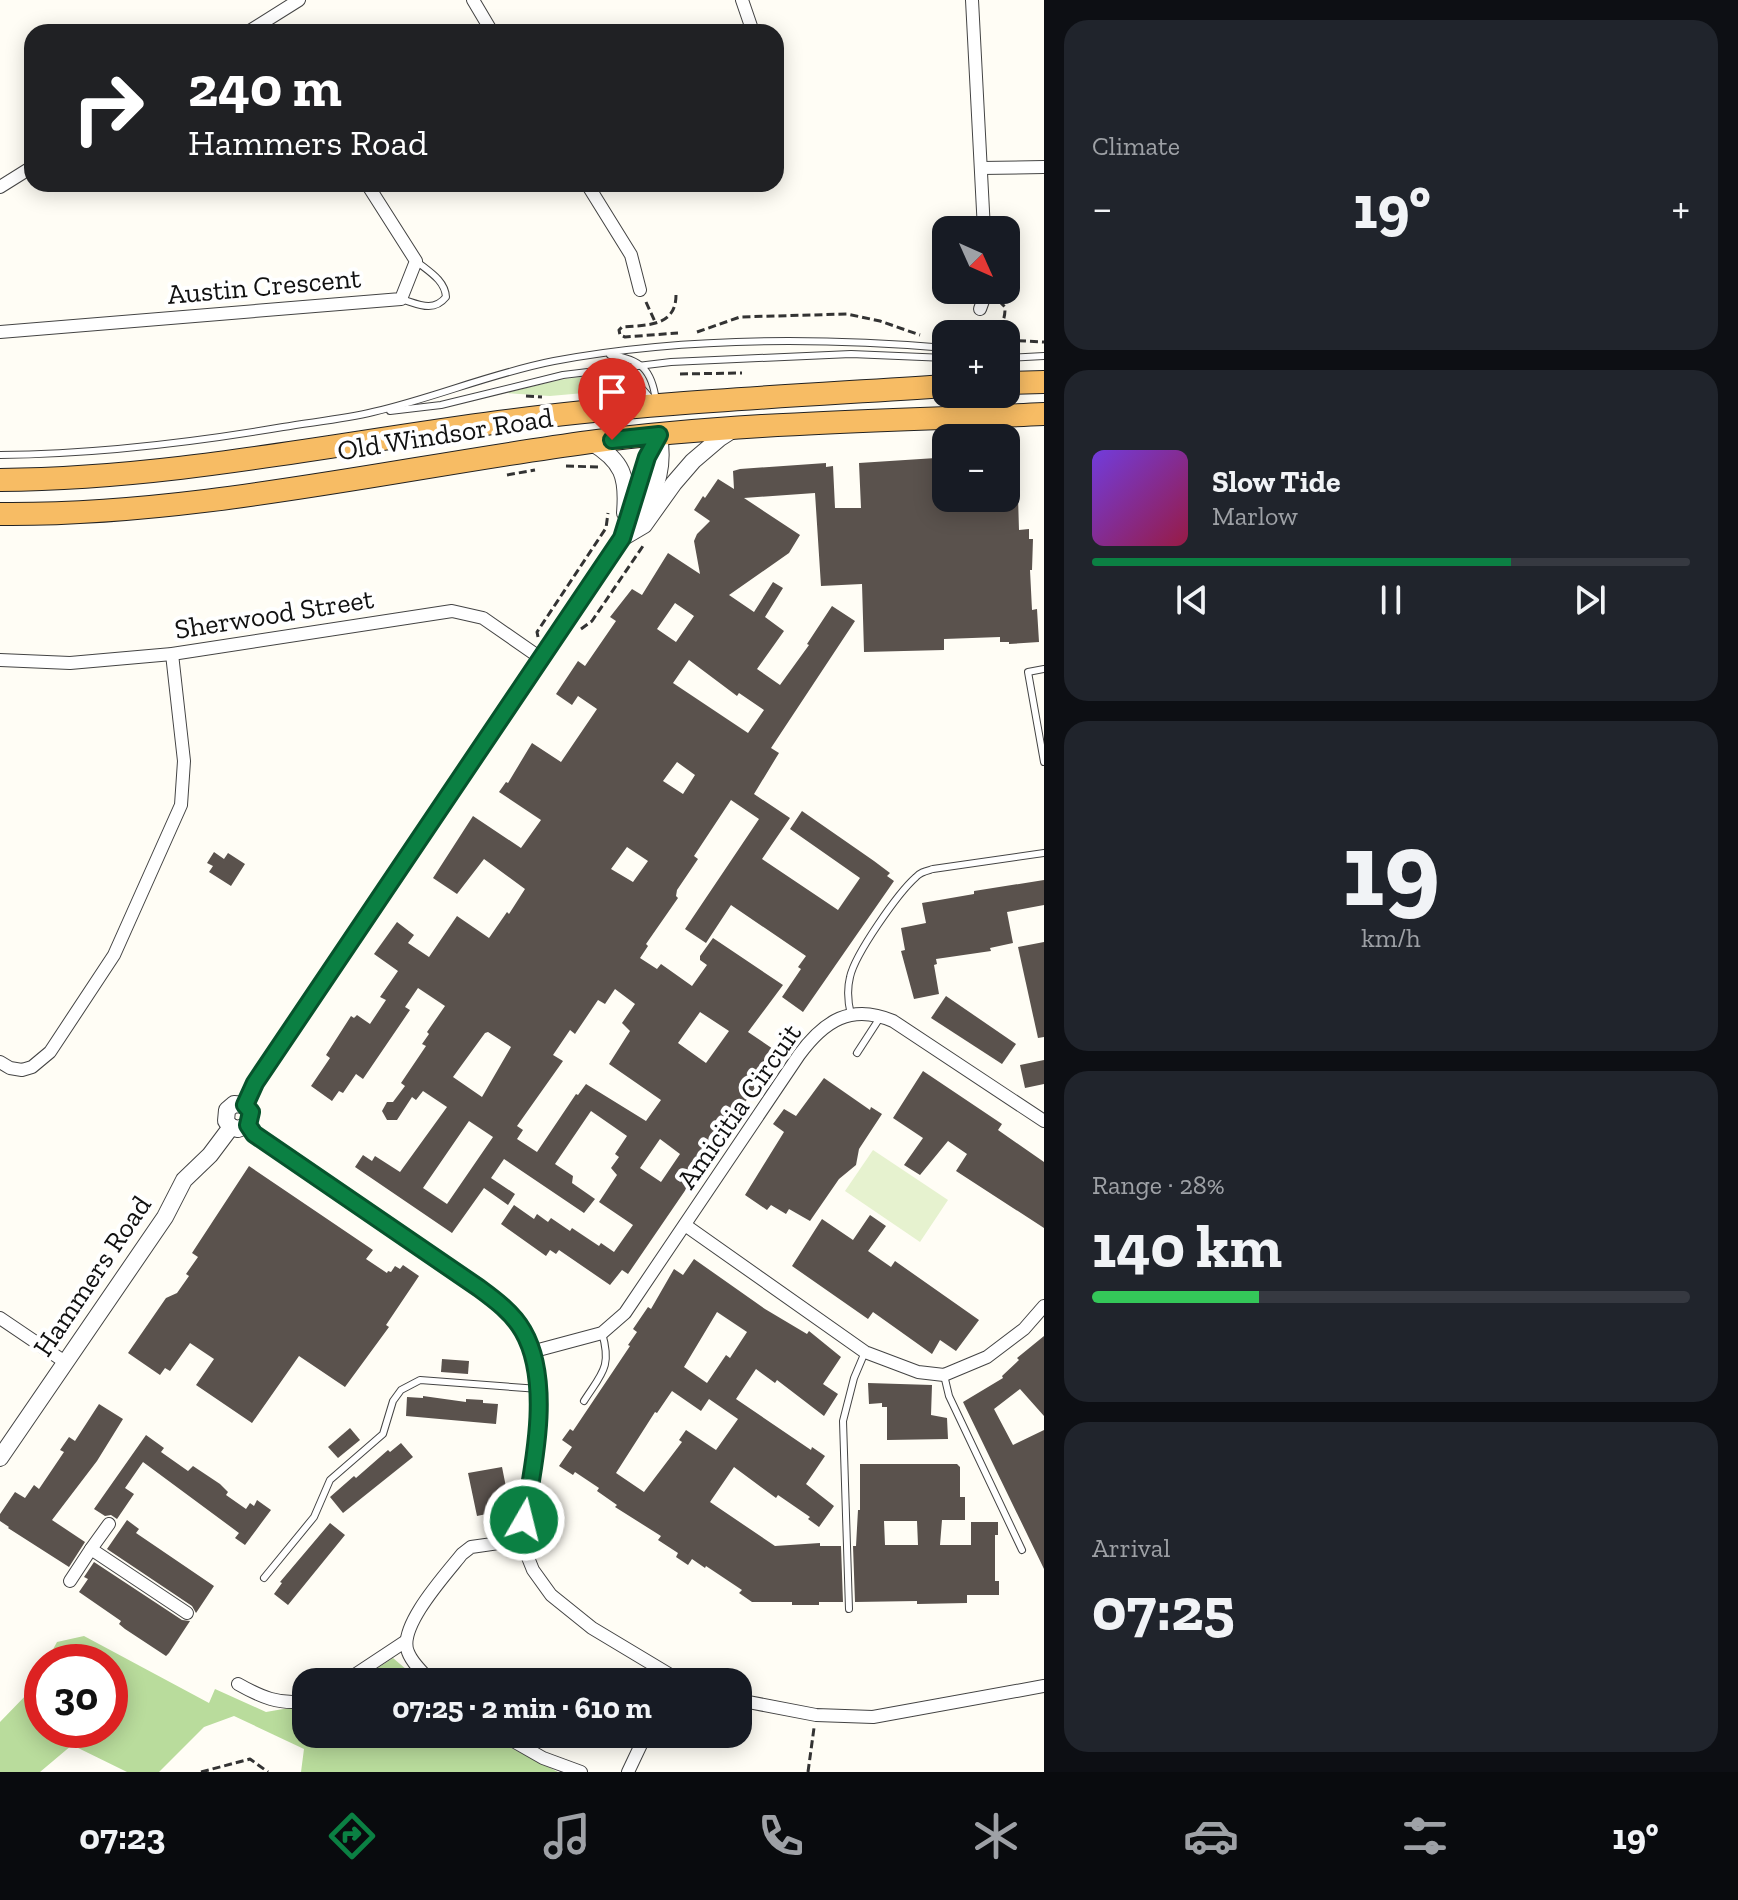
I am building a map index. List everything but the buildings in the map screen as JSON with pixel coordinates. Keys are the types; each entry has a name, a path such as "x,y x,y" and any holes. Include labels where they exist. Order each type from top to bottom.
{"highway":[{"path":"1020,383 1044,382"},
{"name":"Old Windsor Road","path":"0,480 108,476 184,469 382,438 656,404 932,387"},
{"path":"656,404 659,435"},
{"name":"Old Windsor Road","path":"0,514 105,510 188,502 591,442 659,435 1044,414"}],"street":[{"path":"271,24 299,0"},
{"path":"473,0 487,24"},
{"path":"742,0 750,24"},
{"path":"972,0 983,216"},
{"path":"981,168 1044,167"},
{"path":"0,187 24,172"},
{"path":"372,192 416,261"},
{"path":"592,192 631,255 640,290"},
{"name":"Austin Crescent","path":"0,332 401,299 416,261"},
{"path":"980,309 982,304"},
{"path":"622,538 644,525 693,461 735,429"},
{"path":"245,1105 255,1083 622,538 647,457 659,435"},
{"path":"591,442 609,453 624,477 627,491 622,538"},
{"name":"Sherwood Street","path":"0,660 70,663 172,654 452,611 483,618 542,659"},
{"path":"0,1062 22,1070 32,1067 50,1052 114,955 181,805 184,761 172,654"},
{"path":"851,1015 881,1016 1044,1121"},
{"name":"Amicitia Circuit","path":"531,1352 602,1333 625,1313 804,1049 826,1025 851,1015"},
{"path":"234,1104 245,1105 251,1112 248,1125 238,1129 231,1127 226,1121 227,1110 234,1104"},
{"path":"248,1125 261,1139 493,1298 523,1330 531,1352 540,1403 521,1540 533,1570 551,1595 592,1628 655,1668"},
{"name":"Hammers Road","path":"0,1458 165,1217 184,1180 210,1155 231,1127"},
{"name":"Amicitia Circuit","path":"685,1225 865,1352 918,1372 944,1375"},
{"path":"944,1375 998,1350 1024,1329 1044,1306"},
{"path":"0,1318 65,1362"},
{"path":"70,1581 109,1524"},
{"path":"420,1668 407,1652 406,1641 414,1618 462,1554 471,1547 521,1540"},
{"path":"91,1549 187,1613"},
{"path":"365,1668 406,1641"},
{"path":"238,1684 272,1701 292,1703"},
{"path":"752,1703 816,1715 873,1717 1044,1686"},
{"path":"526,1748 581,1772"},
{"path":"628,1772 639,1748"}],"lane":[{"path":"401,299 430,308 439,306 446,297 446,288 416,261"},
{"path":"371,413 515,370 592,355 671,346 777,341 856,341 932,347"},
{"path":"0,455 116,450 226,437 441,405 563,375 641,365 851,354 932,357"},
{"path":"592,355 620,357 641,365 653,382 656,404"},
{"path":"1020,356 1043,356"},
{"path":"608,369 628,376 656,404"},
{"path":"1044,669 1028,672 1044,762"},
{"path":"851,1015 848,1000 850,976 872,936 918,874 933,869 1044,853"},
{"path":"857,1053 881,1016"},
{"path":"584,1401 604,1371 607,1352 602,1333"},
{"path":"849,1609 843,1421 854,1378 865,1352"},
{"path":"944,1375 949,1396 1022,1550"},
{"path":"264,1578 314,1517 330,1480 383,1434 393,1401 410,1383 420,1380 539,1389"}],"path":[{"path":"640,290 656,324"},
{"path":"676,295 674,310 669,318 656,324 622,327 620,335 682,333"},
{"path":"694,333 740,317 847,314 932,336"},
{"path":"1020,341 1044,342"},
{"path":"676,379 672,373 742,373"},
{"path":"563,466 586,464 602,467"},
{"path":"495,476 538,469"},
{"path":"537,632 606,528 608,505"},
{"path":"808,1772 816,1715"},
{"path":"201,1772 250,1759 268,1772"}],"green space":[{"path":"587,376 617,380 618,390 550,396 506,393 559,380"},
{"path":"873,1150 948,1200 920,1242 845,1191"},
{"path":"84,1636 99,1644 56,1644"},
{"path":"393,1658 405,1668 378,1668"},
{"path":"128,1660 209,1703 215,1689 266,1712 292,1707 292,1743 234,1716 204,1727 159,1772 127,1772 78,1748 128,1748"},
{"path":"24,1697 24,1748 68,1748 40,1772 0,1772 0,1722"},
{"path":"511,1748 558,1772 301,1772 304,1749"}],"route":[{"path":"524,1520 540,1403 538,1375 523,1330 493,1298 254,1134 248,1125 251,1112 245,1105 255,1083 622,538 647,457 659,435 612,440"}]}
